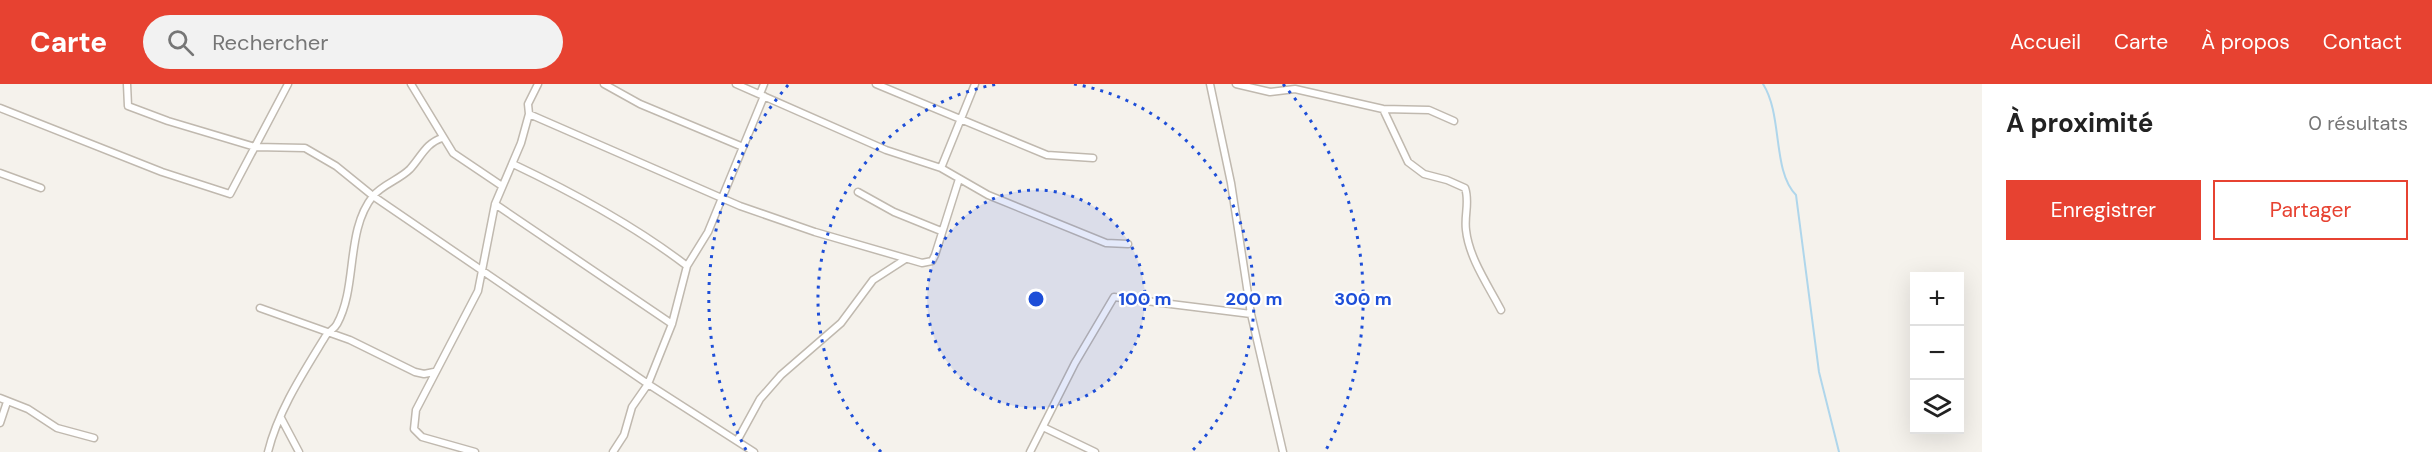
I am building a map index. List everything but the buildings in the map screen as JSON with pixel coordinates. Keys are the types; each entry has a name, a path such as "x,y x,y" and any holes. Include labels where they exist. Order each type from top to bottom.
{"street":[{"path":"127,84 128,106 168,121 255,147 305,148 336,166 373,196 648,384 754,452"},
{"path":"0,108 162,172 230,194 288,84"},
{"path":"411,84 453,153 467,165 502,186"},
{"path":"475,452 422,437 414,429 416,410 478,291 495,204 513,164 529,114 528,104 538,84"},
{"path":"604,84 640,104 743,147"},
{"path":"735,84 886,150 941,168 988,195 1106,243 1128,244"},
{"path":"613,452 624,435 632,407 648,384 672,324 687,266 708,232 743,147 764,84"},
{"path":"876,84 963,118 1047,155 1093,158"},
{"path":"941,168 975,84"},
{"path":"1210,84 1231,183 1251,314 1283,452"},
{"path":"1236,84 1270,92 1295,89 1383,109 1429,110 1454,122"},
{"path":"1383,109 1408,162 1415,169 1465,188 1468,196 1465,228 1470,248 1501,310"},
{"path":"529,114 566,132 596,142 722,197 815,232 904,260 932,261 958,179"},
{"path":"268,452 280,418 299,379 328,333 336,327 346,303 354,247 365,211 373,196 408,171 428,144 442,138"},
{"path":"513,164 591,203 656,242 687,266"},
{"path":"0,173 41,188"},
{"path":"858,192 894,212 941,231"},
{"path":"495,204 672,324"},
{"path":"737,441 760,399 781,375 841,323 873,280 904,260"},
{"path":"1030,452 1045,428 1076,363 1114,297 1251,314"},
{"path":"260,308 350,340 415,372 424,374 434,372"},
{"path":"0,398 28,409 57,428 94,438"},
{"path":"0,423 7,402"},
{"path":"280,418 299,452"},
{"path":"1045,428 1095,452"}],"waterway":[{"path":"1763,84 1773,111 1784,172 1796,195 1819,372 1839,452"}]}
